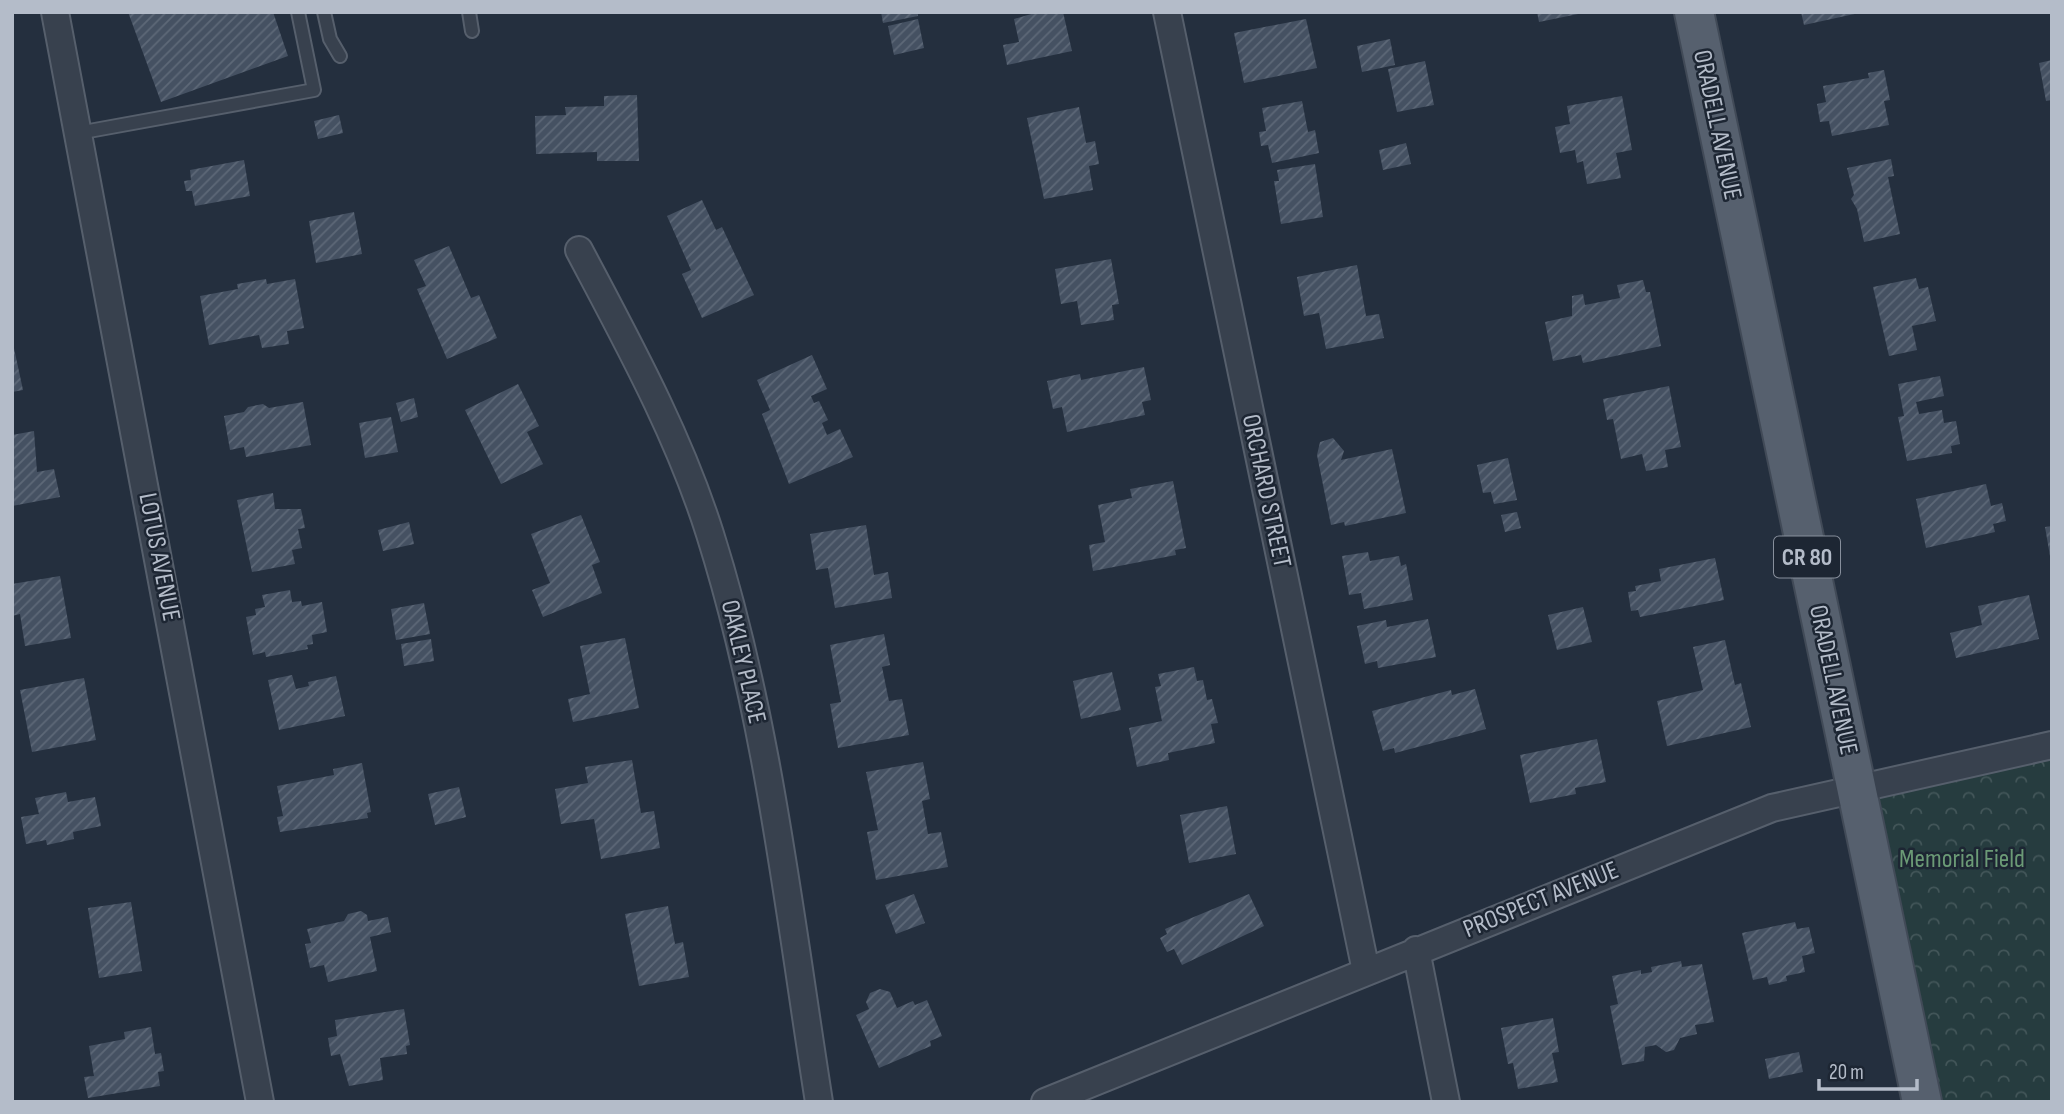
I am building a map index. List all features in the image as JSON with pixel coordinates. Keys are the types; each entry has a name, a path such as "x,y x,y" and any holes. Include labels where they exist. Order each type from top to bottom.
{"main road":[{"name":"ORADELL AVENUE","path":"1694,12 1922,1102"}],"street":[{"name":"LOTUS AVENUE","path":"55,12 260,1102"},
{"name":"ORCHARD STREET","path":"1167,12 1366,971"},
{"name":"OAKLEY PLACE","path":"579,250 688,471 710,533 738,632 768,774 819,1102"},
{"name":"PROSPECT AVENUE","path":"1045,1102 1772,808 2052,745"},
{"path":"1416,950 1446,1102"}],"lane":[{"path":"78,133 314,90 298,12"},
{"path":"324,12 330,39 340,55"},
{"path":"469,12 472,31"}],"green space":[{"name":"Memorial Field","path":"2052,745 2052,1102 1922,1102 1856,790"}],"building":[{"path":"128,12 273,12 288,56 161,102"},
{"path":"881,12 918,12 918,16 883,23"},
{"path":"1038,12 1063,12 1072,51 1007,65 1003,45 1019,42 1014,19"},
{"path":"1537,12 1583,12 1583,13 1539,22"},
{"path":"1801,12 1859,12 1859,13 1804,25"},
{"path":"918,19 924,48 894,55 888,26"},
{"path":"1306,19 1317,68 1244,83 1234,33"},
{"path":"1390,39 1395,65 1362,72 1357,46"},
{"path":"2052,60 2052,100 2046,101 2039,63"},
{"path":"1425,61 1434,105 1397,112 1388,69"},
{"path":"1884,70 1890,100 1884,101 1889,125 1832,136 1829,121 1820,122 1817,104 1826,102 1823,86 1869,78 1868,73"},
{"path":"637,95 639,161 597,161 597,152 536,154 535,116 566,115 565,107 604,106 604,96"},
{"path":"1622,96 1632,150 1616,153 1621,178 1587,184 1583,161 1577,163 1575,150 1560,153 1555,127 1570,124 1567,106"},
{"path":"1302,101 1308,132 1315,130 1319,153 1272,163 1268,145 1261,146 1259,132 1266,131 1262,108"},
{"path":"1079,107 1086,143 1095,141 1099,164 1089,166 1093,190 1044,199 1027,118"},
{"path":"339,115 343,133 318,139 314,121"},
{"path":"1406,143 1411,164 1383,170 1379,150"},
{"path":"1891,159 1894,176 1888,177 1900,234 1864,242 1857,209 1851,199 1854,195 1847,168"},
{"path":"244,160 250,196 195,206 192,191 186,191 184,181 191,180 190,170"},
{"path":"1315,164 1323,217 1281,224 1274,181 1279,181 1277,170"},
{"path":"702,200 716,230 722,227 754,295 702,318 682,274 691,270 667,216"},
{"path":"354,212 362,254 316,263 309,221"},
{"path":"449,246 471,298 479,295 497,338 447,359 417,289 426,286 414,260"},
{"path":"1111,259 1119,304 1112,305 1114,320 1081,325 1077,301 1061,304 1055,269"},
{"path":"1357,265 1366,316 1379,314 1384,338 1326,349 1319,313 1304,316 1297,277"},
{"path":"1916,278 1919,289 1928,287 1936,321 1912,326 1917,350 1889,356 1873,287"},
{"path":"266,279 267,284 295,279 304,328 287,331 289,344 262,348 259,335 209,345 200,296 238,289 237,284"},
{"path":"1643,280 1646,292 1650,292 1661,346 1583,363 1581,355 1553,361 1545,322 1572,316 1572,296 1583,294 1585,305 1620,298 1617,285"},
{"path":"12,339 23,390 12,392"},
{"path":"812,355 827,389 811,396 814,403 819,401 828,420 822,423 827,435 840,429 853,457 789,484 762,414 770,410 757,380"},
{"path":"1144,367 1151,400 1142,402 1145,415 1067,432 1062,407 1053,409 1047,381 1080,374 1081,380"},
{"path":"1940,376 1944,396 1916,402 1919,414 1942,410 1944,423 1956,421 1960,444 1951,446 1952,453 1907,461 1898,417 1904,416 1898,384"},
{"path":"518,384 539,426 527,432 543,464 501,484 465,410"},
{"path":"1669,386 1681,447 1665,450 1668,467 1646,471 1642,454 1621,459 1613,419 1607,420 1603,399"},
{"path":"414,398 418,417 401,422 396,403"},
{"path":"303,402 311,445 246,457 244,447 230,450 224,416 263,404 269,408"},
{"path":"391,417 398,452 365,458 359,423"},
{"path":"34,431 37,472 54,469 60,497 12,506 12,435"},
{"path":"1333,438 1344,451 1341,460 1392,449 1406,513 1345,526 1344,522 1331,525 1317,455 1320,442"},
{"path":"1508,458 1517,500 1494,504 1491,492 1483,493 1477,465"},
{"path":"1173,481 1186,548 1175,550 1176,555 1093,571 1089,545 1105,542 1098,505 1132,498 1130,489"},
{"path":"1986,484 1991,506 2002,503 2006,521 1993,524 1995,532 1926,548 1916,499"},
{"path":"273,493 275,509 301,509 305,528 298,529 302,548 292,550 295,564 252,572 237,500"},
{"path":"1517,512 1521,528 1505,532 1501,515"},
{"path":"581,515 600,562 592,565 602,593 543,617 532,590 550,583 531,534"},
{"path":"409,522 414,544 383,551 378,530"},
{"path":"866,525 874,575 888,572 892,598 835,608 828,568 816,570 810,534"},
{"path":"2052,526 2052,556 2050,556 2045,527"},
{"path":"1368,552 1370,561 1399,556 1401,566 1406,564 1413,600 1364,609 1361,593 1349,595 1342,556"},
{"path":"1715,558 1724,600 1640,617 1638,610 1631,611 1628,592 1636,591 1635,586 1661,581 1659,569"},
{"path":"60,576 71,638 25,646 20,614 12,616 12,584"},
{"path":"290,590 292,602 301,601 302,606 322,602 327,632 312,635 313,644 307,645 308,649 266,657 265,652 253,655 246,617 256,615 255,609 265,607 262,595"},
{"path":"2029,595 2039,639 1956,658 1950,633 1982,625 1978,606"},
{"path":"424,603 430,634 396,640 391,609"},
{"path":"1583,607 1592,642 1557,650 1548,615"},
{"path":"1428,619 1436,657 1378,668 1377,661 1365,664 1357,626 1386,620 1387,627"},
{"path":"884,634 890,665 882,667 889,701 902,699 909,735 838,748 830,704 841,702 830,645"},
{"path":"625,638 639,708 573,722 568,699 590,694 580,646"},
{"path":"431,639 434,661 404,666 401,644"},
{"path":"1725,640 1735,685 1741,683 1751,727 1667,746 1657,701 1703,690 1693,647"},
{"path":"1194,667 1197,681 1203,680 1207,700 1212,699 1218,723 1211,724 1215,743 1168,753 1169,760 1137,767 1129,728 1162,721 1155,687 1161,686 1158,674"},
{"path":"1112,672 1121,710 1081,719 1073,681"},
{"path":"292,675 296,689 309,686 308,682 336,676 345,716 279,730 268,680"},
{"path":"84,678 96,740 32,752 20,690"},
{"path":"1475,689 1486,729 1395,753 1394,748 1383,751 1372,711 1451,690 1452,695"},
{"path":"1597,739 1606,782 1575,788 1576,794 1530,803 1520,755"},
{"path":"632,760 641,813 654,811 660,848 601,859 594,819 561,824 555,789 588,783 585,767"},
{"path":"923,762 930,799 922,801 928,834 941,832 948,867 876,880 867,832 878,830 866,772"},
{"path":"362,763 371,812 367,813 368,818 280,832 277,817 283,816 277,786 334,775 333,769"},
{"path":"459,787 466,817 435,825 428,794"},
{"path":"66,792 68,802 95,797 101,826 73,832 74,839 47,845 46,840 26,844 21,817 39,814 35,798"},
{"path":"1227,806 1236,854 1189,863 1180,815"},
{"path":"914,894 925,923 896,934 885,905"},
{"path":"1249,894 1264,926 1182,965 1174,949 1167,952 1160,938 1167,934 1165,929"},
{"path":"131,902 142,971 99,978 88,908"},
{"path":"668,906 675,944 683,942 689,977 639,986 625,914"},
{"path":"361,911 367,915 368,921 388,917 391,932 370,937 377,971 328,982 324,965 310,968 305,944 311,943 307,929 344,921 348,914"},
{"path":"1795,922 1797,929 1809,927 1815,953 1802,956 1805,972 1786,976 1787,981 1769,985 1767,977 1753,980 1742,933"},
{"path":"1681,961 1682,967 1702,964 1714,1022 1695,1025 1697,1034 1680,1038 1674,1050 1666,1052 1656,1045 1645,1047 1644,1061 1622,1065 1610,1006 1618,1004 1612,976 1641,970 1641,974 1652,972 1651,967"},
{"path":"880,989 890,992 897,1008 913,1001 915,1005 927,1000 942,1036 930,1041 931,1046 879,1068 856,1015 869,1009 866,1002 870,993"},
{"path":"404,1009 410,1045 406,1046 407,1054 380,1058 383,1080 349,1086 340,1054 331,1056 328,1038 337,1036 335,1020"},
{"path":"1553,1018 1559,1052 1552,1053 1558,1082 1518,1089 1513,1063 1508,1064 1501,1028"},
{"path":"151,1027 155,1054 161,1053 164,1071 158,1072 160,1086 88,1098 84,1077 94,1076 89,1046 125,1039 124,1032"},
{"path":"1799,1052 1803,1072 1769,1079 1765,1059"}]}
